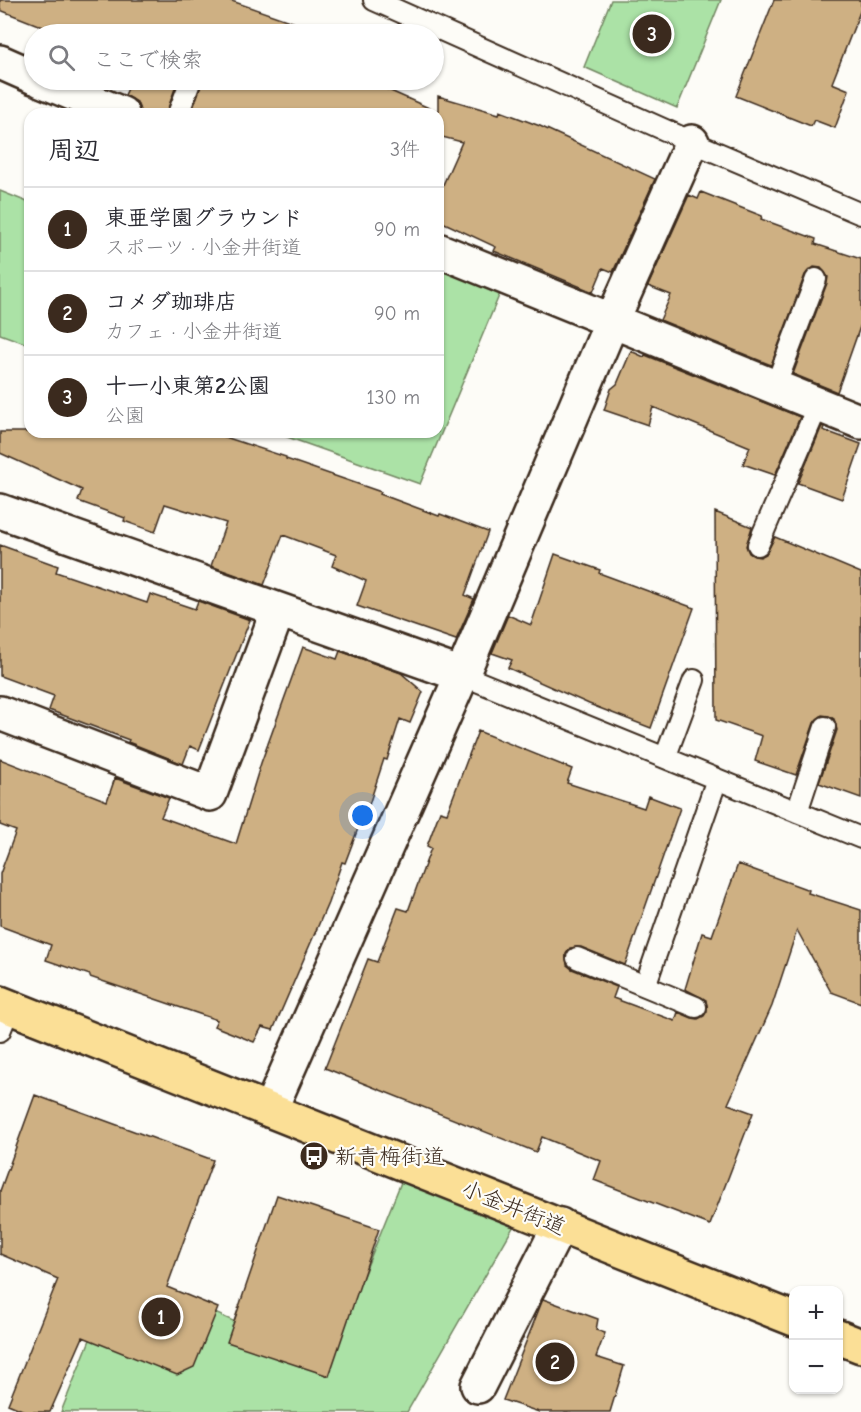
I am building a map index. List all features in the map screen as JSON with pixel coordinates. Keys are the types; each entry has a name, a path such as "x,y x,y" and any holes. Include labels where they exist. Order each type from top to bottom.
{"main road":[{"name":"小金井街道","path":"3,1014 270,1110 789,1317"},
{"path":"843,1339 861,1346"}],"street":[{"path":"0,62 24,73"},
{"path":"64,90 108,108"},
{"path":"270,1110 462,675 612,321 692,142"},
{"path":"444,252 861,422"},
{"path":"0,511 462,675"},
{"path":"0,713 210,794 278,610"},
{"path":"478,1386 560,1225"}],"lane":[{"path":"374,0 428,24"},
{"path":"444,31 692,142 861,214"},
{"path":"180,108 187,90"},
{"path":"775,387 816,279"},
{"path":"758,545 818,405"},
{"path":"462,675 861,838"},
{"path":"665,758 694,680"},
{"path":"797,812 825,727"},
{"path":"645,986 717,779"},
{"path":"578,958 696,1006"}],"green space":[{"path":"611,0 721,0 677,108 584,67"},
{"path":"0,191 24,201 24,343 0,334"},
{"path":"444,267 501,291 444,427"},
{"path":"290,438 439,438 420,484"},
{"path":"408,1165 523,1210 407,1412 61,1412 118,1270 328,1363"}],"building":[{"path":"0,0 229,0 298,24 36,24 0,10"},
{"path":"774,0 861,0 861,9 832,83 849,90 835,128 814,120 811,126 736,96"},
{"path":"127,90 174,90 168,108 138,108 137,102 125,95"},
{"path":"199,90 388,90 429,108 193,108"},
{"path":"438,96 499,114 500,111 540,126 655,179 613,272 603,268 593,292 494,251 496,247 444,223 444,182 462,142 444,138 444,108 438,108"},
{"path":"701,192 762,216 761,219 816,239 815,244 861,259 861,324 837,392 793,374 827,283 828,277 821,268 814,267 805,275 771,365 660,320 671,295 648,286 689,195 698,199"},
{"path":"631,351 800,417 775,475 743,464 750,447 653,407 648,425 604,410 611,389 617,384"},
{"path":"822,426 823,430 861,444 842,499 798,483"},
{"path":"0,432 24,432 24,438 228,438 488,532 465,595 474,599 456,640 357,606 366,581 332,566 336,555 283,535 264,585 211,566 226,523 165,504 155,532 78,501 82,490 0,453"},
{"path":"715,512 752,527 746,546 749,553 754,556 760,557 766,554 775,537 861,573 861,798 819,783 837,730 834,719 829,716 822,715 814,723 796,775 755,761 762,736 716,720"},
{"path":"0,545 58,566 56,572 147,603 150,594 195,609 198,601 250,620 199,750 190,746 183,764 128,742 129,740 49,710 54,696 0,676"},
{"path":"555,554 694,608 651,728 589,704 508,668 512,660 492,653 508,615 531,625"},
{"path":"303,647 337,659 340,651 401,673 423,692 410,723 400,719 367,811 365,810 345,863 342,862 328,903 273,1030 262,1027 254,1042 214,1026 217,1020 46,960 51,945 0,926 0,874 16,831 0,825 0,759 107,801 115,778 169,798 161,817 236,844 261,763"},
{"path":"478,731 572,769 567,783 644,808 648,796 680,808 625,965 581,947 570,948 566,954 567,965 572,969 617,987 613,998 675,1021 678,1012 698,1019 704,1016 707,1011 706,1000 685,989 702,933 712,936 738,864 809,890 808,893 861,910 861,1003 831,992 797,930 772,1006 728,1104 753,1113 710,1225 594,1180 601,1161 542,1137 536,1152 325,1068 368,959 377,962 398,908 408,911 431,848 427,846 440,811 447,813"},
{"path":"35,1095 213,1160 167,1287 218,1308 194,1367 177,1375 83,1337 50,1412 27,1412 8,1404 58,1279 0,1254 0,1191"},
{"path":"277,1195 379,1229 329,1376 227,1342"},
{"path":"543,1299 598,1319 596,1330 605,1333 596,1357 624,1366 610,1412 539,1412 503,1400"}],"place":[{"name":"十一小東第2公園","path":"652,34"},
{"name":"新青梅街道","path":"314,1156"},
{"name":"東亜学園グラウンド","path":"161,1317"},
{"name":"コメダ珈琲店","path":"555,1362"}]}
